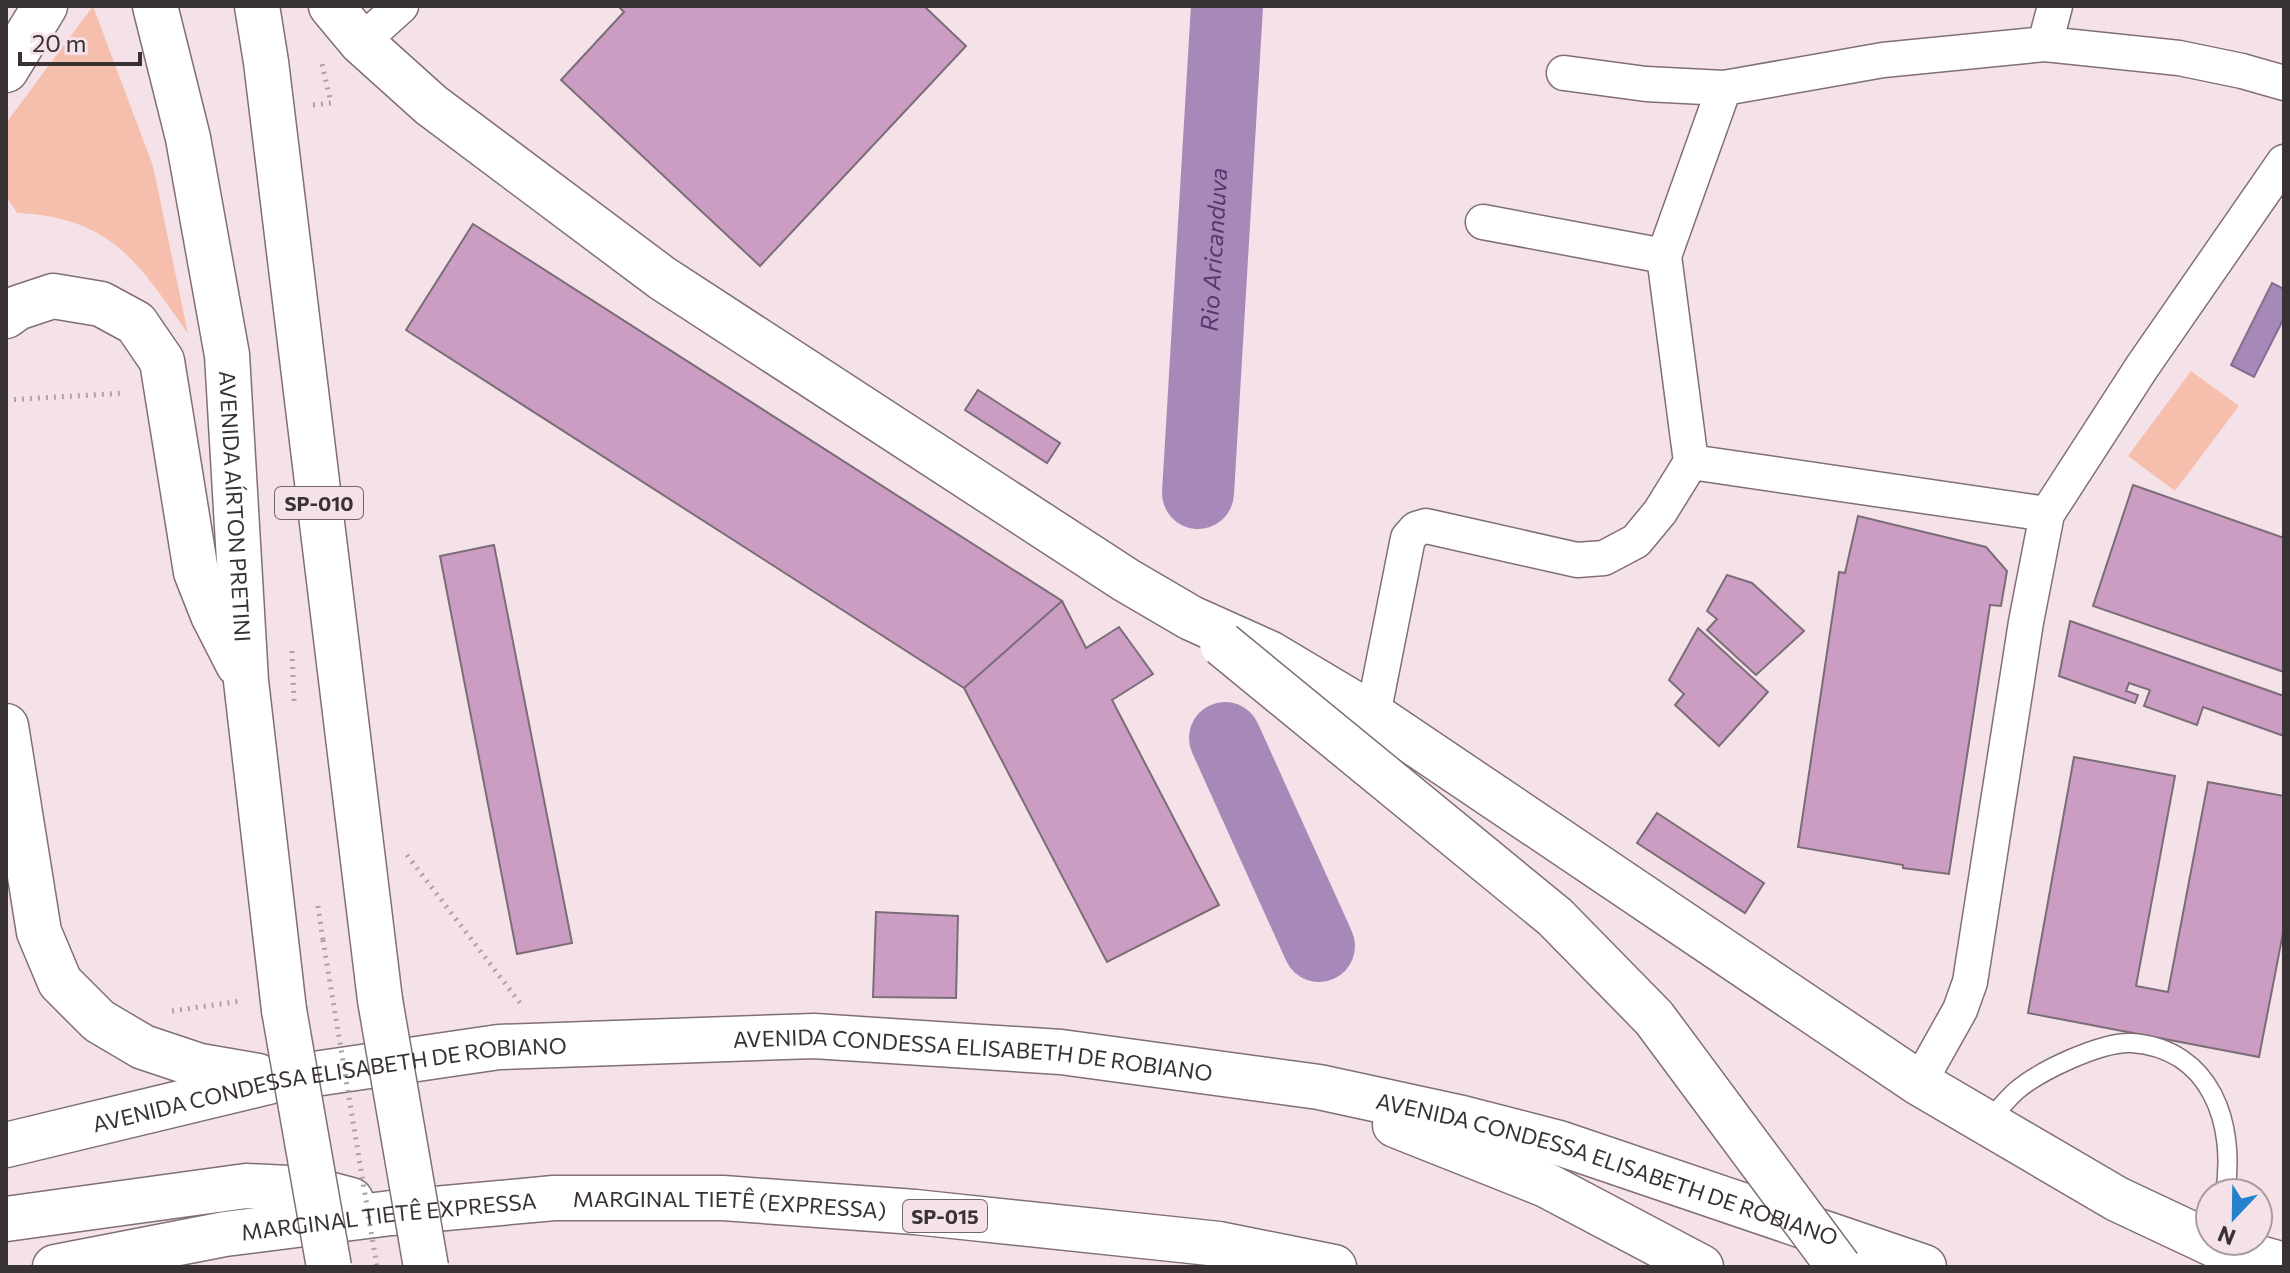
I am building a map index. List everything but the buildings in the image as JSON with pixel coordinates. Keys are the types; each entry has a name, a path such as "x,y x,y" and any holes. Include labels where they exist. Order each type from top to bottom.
{"highway":[{"path":"6,70 45,6"},
{"name":"AVENIDA AÍRTON PRETINI","path":"155,6 188,138 227,355 246,681 284,1010 329,1267"},
{"name":"SP-010","path":"257,6 380,1000 426,1267"},
{"path":"331,6 361,42 431,105 662,278 1206,631 1555,917 1654,1018 1839,1267"},
{"path":"6,316 17,308 53,296 101,304 136,323 162,361 196,572 213,615 246,681"},
{"path":"1206,631 1269,653 1373,715 1919,1083 2117,1199 2194,1233"},
{"path":"6,726 39,932 60,982 99,1021 143,1047 200,1066 280,1079"},
{"name":"AVENIDA CONDESSA ELISABETH DE ROBIANO","path":"6,1145 280,1079 499,1047 814,1036 1061,1052 1319,1087 1559,1143 1924,1267"},
{"path":"1319,1087 1392,1124 1546,1185 1701,1267"},
{"path":"6,1219 246,1186 309,1189 391,1213"},
{"name":"MARGINAL TIETÊ EXPRESSA","path":"55,1267 225,1234 391,1213 554,1198"},
{"name":"MARGINAL TIETÊ (EXPRESSA)","path":"554,1198 723,1198 915,1212 1219,1244 1334,1267"},
{"path":"2260,1257 2284,1265"}],"street":[{"path":"361,42 401,6"},
{"path":"2045,44 2055,6"},
{"path":"1564,73 1646,84 1724,88 1883,60 2045,44 2179,58 2284,83"},
{"path":"1373,715 1408,538 1416,529 1426,526 1577,560 1604,558 1636,541 1660,512 1691,462 1664,256 1724,88"},
{"path":"1919,1083 1960,1010 1970,982 2026,622 2047,514 2142,367 2284,162"},
{"path":"1483,222 1664,256"},
{"path":"1691,462 2047,514"}],"lane":[{"path":"1987,1123 2017,1091 2052,1067 2092,1050 2131,1043 2167,1052 2198,1071 2218,1103 2228,1137 2226,1177"}],"path":[{"path":"6,400 167,391"},
{"path":"400,846 550,1044"},
{"path":"323,940 377,1267"}],"shaded area":[{"path":"93,6 153,166 188,334 154,286 119,248 99,234 76,224 49,216 17,213 6,196 6,123"},
{"path":"2272,283 2284,289 2284,318 2254,377 2231,365"},
{"path":"2191,371 2239,406 2175,491 2128,456"}],"waterway":[{"name":"Rio Aricanduva","path":"1198,493 1227,6"},
{"name":"Rio Aricanduva","path":"1225,738 1319,946"}]}
